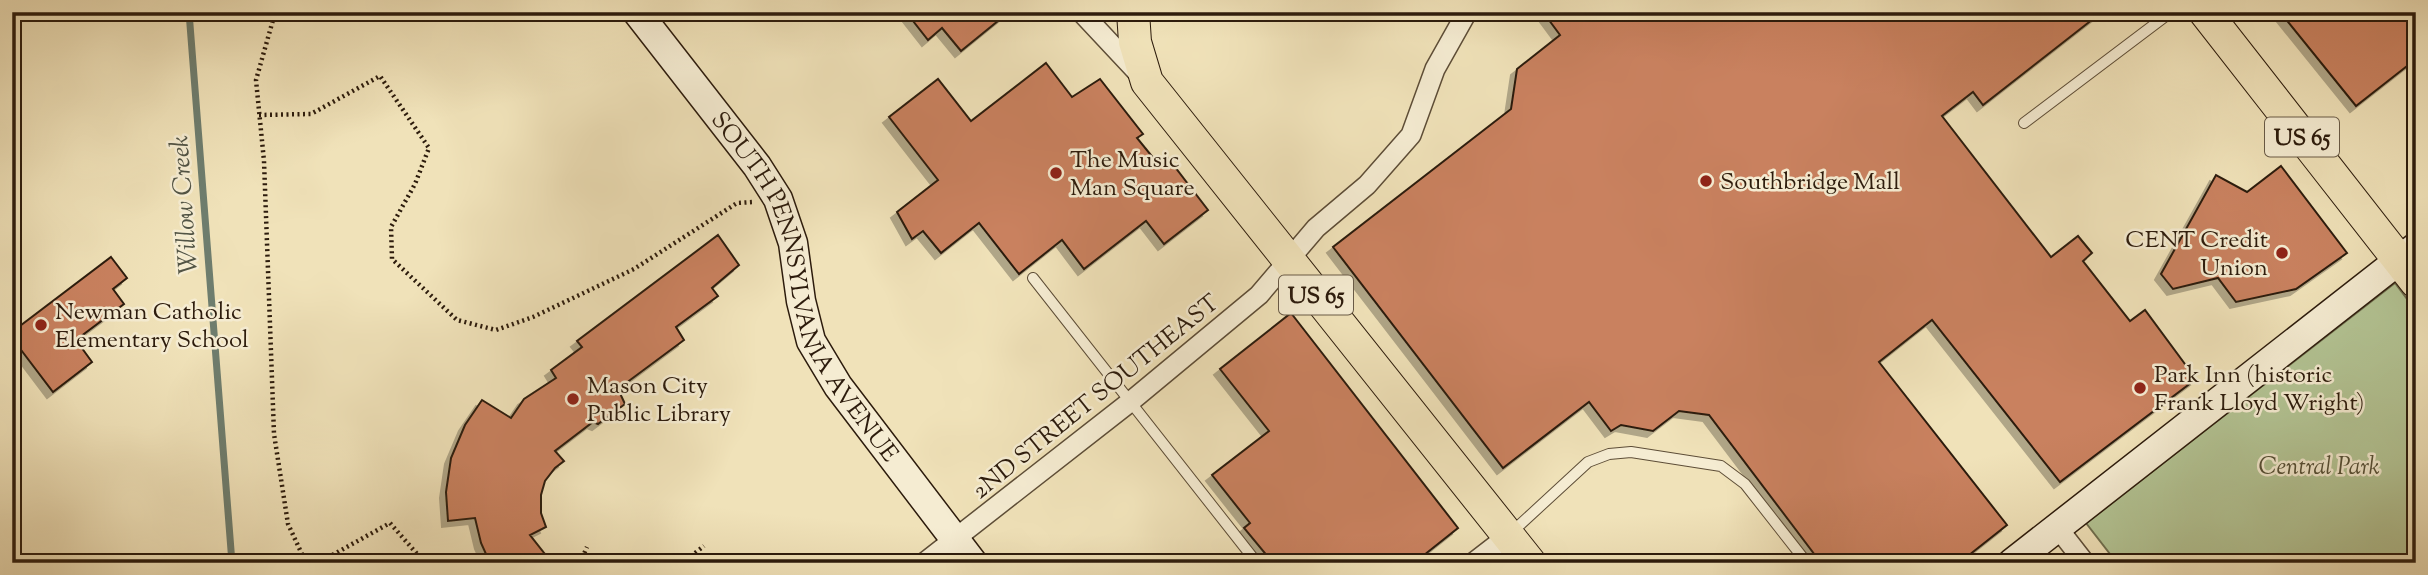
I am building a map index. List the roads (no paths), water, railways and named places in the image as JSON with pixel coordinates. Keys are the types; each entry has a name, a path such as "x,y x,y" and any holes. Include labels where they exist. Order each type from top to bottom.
{"main road":[{"name":"SOUTH PENNSYLVANIA AVENUE","path":"637,12 757,166 778,199 793,243 801,300 811,341 838,386 973,563"},
{"name":"US 65","path":"1132,12 1135,42 1147,82 1530,563"},
{"name":"US 65","path":"2205,12 2410,263"},
{"path":"2012,563 2231,392 2410,263"}],"street":[{"path":"1081,12 1147,82"},
{"name":"2ND STREET SOUTHEAST","path":"925,563 1130,402 1259,295 1316,228 1367,185 1411,135 1435,69 1467,12"},
{"path":"2057,527 2085,563"},
{"path":"1473,563 1508,536"}],"lane":[{"path":"2024,123 2171,12"},
{"path":"1033,278 1257,563"},
{"path":"1508,536 1588,462 1609,454 1631,452 1721,466 1745,484 1807,563"}],"waterway":[{"name":"Willow Creek","path":"189,12 232,563"}],"place":[{"name":"The Music Man Square","path":"1056,173"},
{"name":"Southbridge Mall","path":"1706,181"},
{"name":"CENT Credit Union","path":"2282,253"},
{"name":"Newman Catholic Elementary School","path":"41,325"},
{"name":"Park Inn (historic Frank Lloyd Wright)","path":"2140,388"},
{"name":"Mason City Public Library","path":"573,399"}],"park label":[{"name":"Central Park","path":"2319,466"}]}
